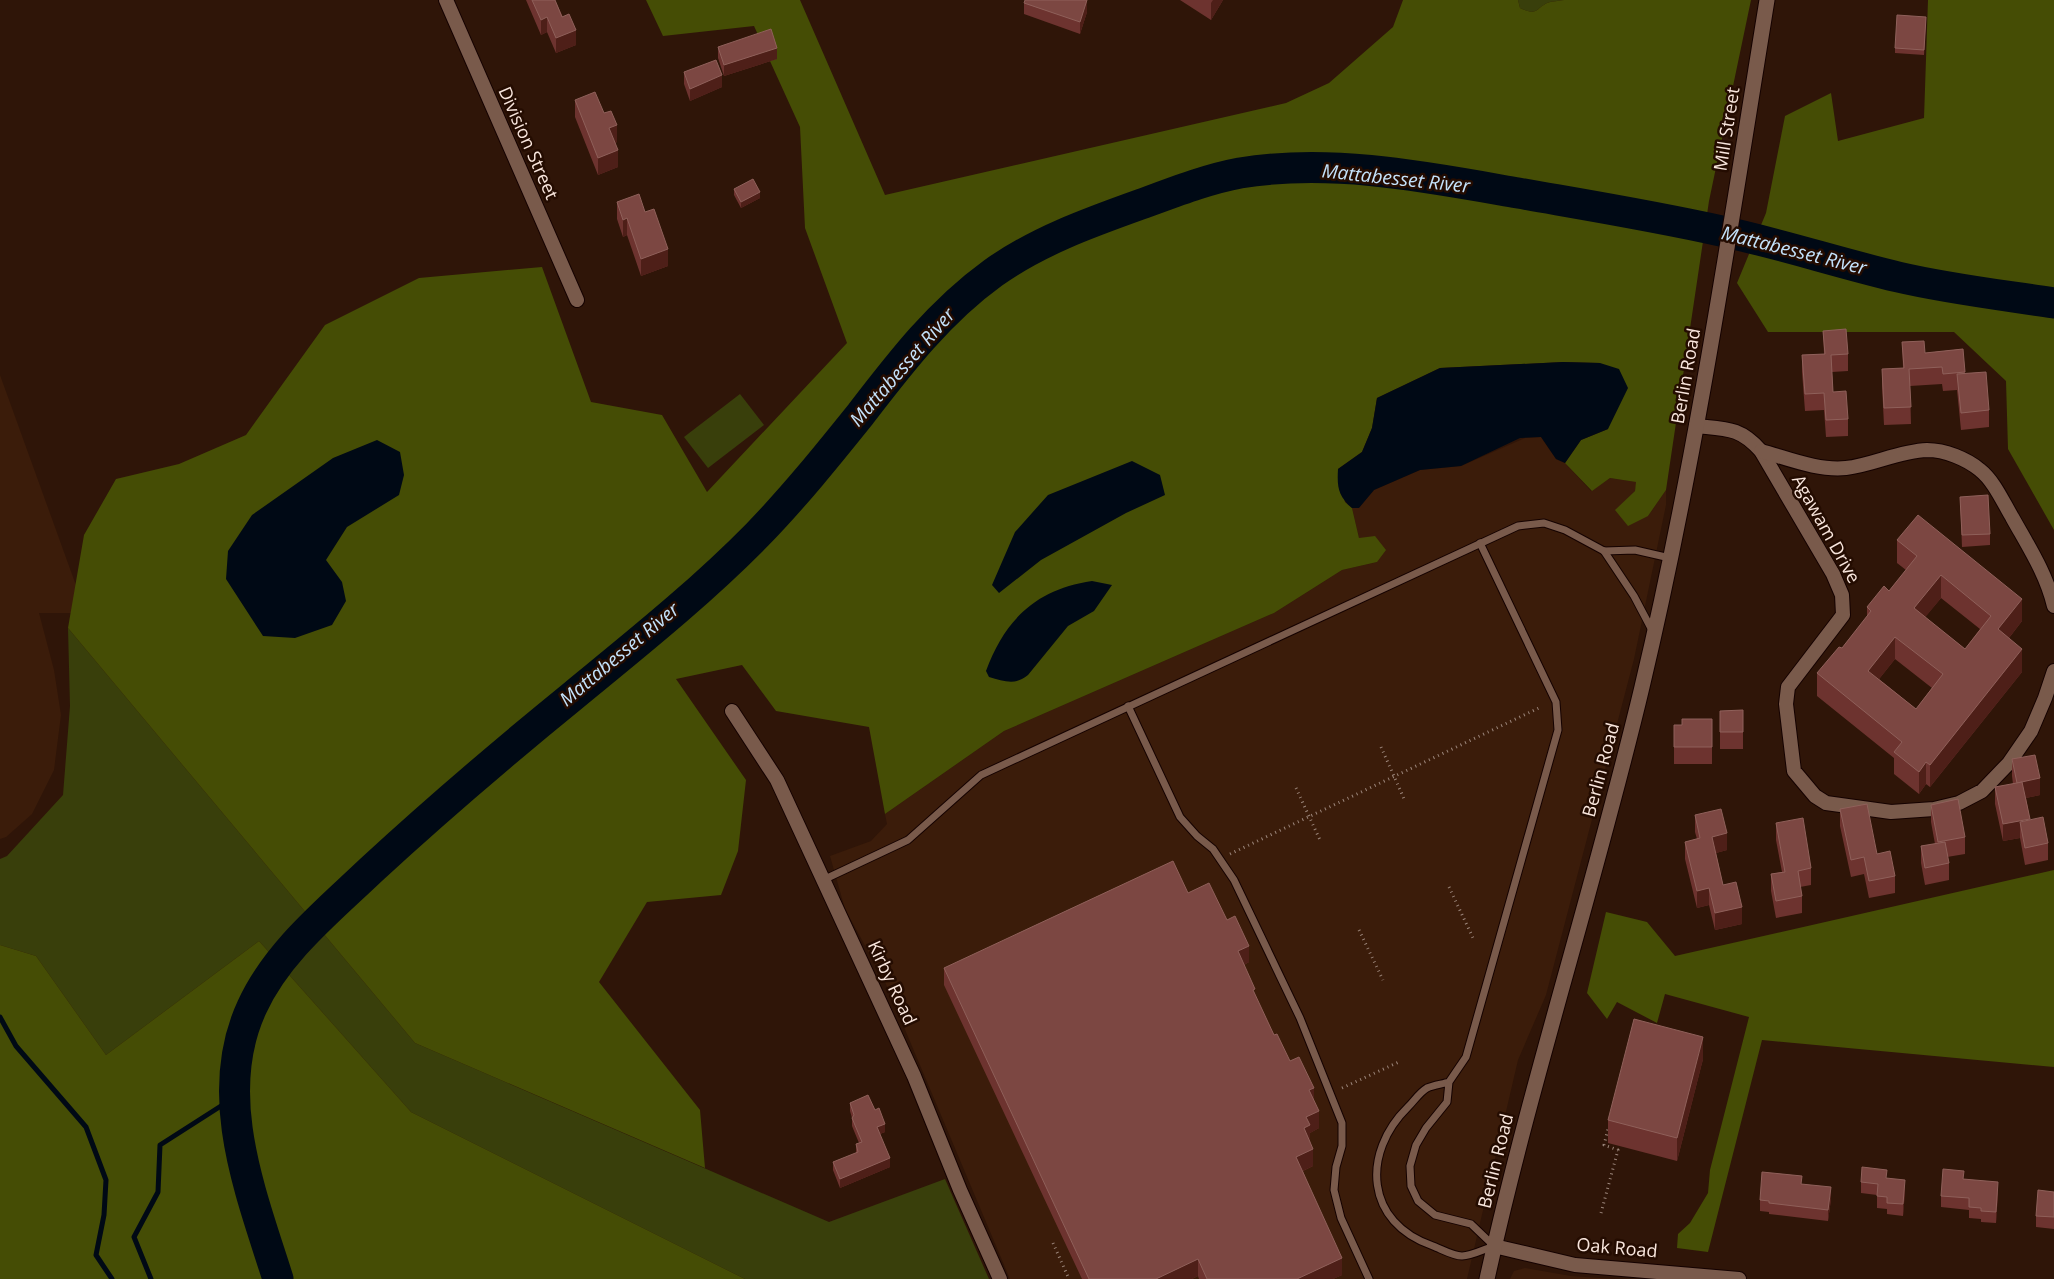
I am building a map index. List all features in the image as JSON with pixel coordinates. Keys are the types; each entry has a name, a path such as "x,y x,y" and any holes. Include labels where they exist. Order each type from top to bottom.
{"main road":[{"name":"Mill Street","path":"1724,264 1768,0"},
{"name":"Berlin Road","path":"1487,1279 1538,1068 1629,740 1654,634 1696,426 1724,264"}],"street":[{"name":"Division Street","path":"446,0 577,300"},
{"name":"Agawam Drive","path":"1696,426 1732,430 1750,438 1761,451 1833,574 1842,595 1842,615 1788,687 1786,704 1794,771 1815,796 1826,803 1891,812 1934,809 1959,803 1982,791 2009,762 2031,731 2054,671"},
{"name":"Agawam Drive","path":"1761,451 1824,468 1845,468 1927,450 1967,461 1982,471 2001,497 2040,567 2054,606"},
{"name":"Kirby Road","path":"732,711 777,780 914,1076 960,1190 1000,1279"},
{"name":"Oak Road","path":"1494,1246 1575,1265 1739,1279"}],"lane":[{"path":"824,880 908,840 981,775 1518,526 1544,523 1565,530 1604,551 1634,596 1654,634"},
{"path":"1449,1082 1427,1088 1398,1117 1383,1141 1376,1165 1377,1183 1382,1204 1390,1218 1405,1233 1425,1244 1461,1256 1494,1246 1471,1224 1435,1215 1418,1201 1412,1186 1410,1166 1416,1145 1426,1128 1447,1102 1449,1082 1466,1057 1477,1024 1558,730 1556,702 1480,542"},
{"path":"1604,551 1635,550 1670,558"},
{"path":"1128,706 1180,817 1197,836 1213,849 1234,880 1300,1018 1342,1123 1342,1146 1336,1167 1334,1190 1341,1218 1369,1279"}],"path":[{"path":"1230,854 1541,706"},
{"path":"1381,747 1405,801"},
{"path":"1296,788 1320,840"},
{"path":"1449,887 1473,938"},
{"path":"1359,930 1383,980"},
{"path":"1342,1088 1401,1061"},
{"path":"1601,1213 1618,1150 1604,1145 1609,1126"},
{"path":"1053,1243 1069,1279"}],"shaded area":[{"path":"1563,362 1600,363 1619,369 1628,388 1608,429 1581,440 1565,463 1556,459 1541,437 1520,438 1461,466 1420,470 1374,490 1359,508 1352,508 1341,495 1338,486 1338,469 1362,452 1372,428 1377,398 1440,368"},
{"path":"0,375 86,613 39,613 54,670 61,715 54,770 32,814 6,837 0,839"},
{"path":"1541,437 1556,459 1565,463 1591,491 1610,478 1637,482 1635,491 1616,510 1648,516 1666,490 1666,505 1634,659 1546,995 1518,1060 1467,1279 1010,1279 885,982 845,909 830,856 871,841 887,824 885,814 1004,731 1274,613 1342,570 1377,562 1359,538 1352,508 1359,507 1374,490 1420,470 1461,466 1525,438"},
{"path":"377,440 400,452 404,475 399,495 347,527 326,560 342,582 346,601 332,625 295,638 263,636 226,579 228,551 252,515 333,458"},
{"path":"1132,461 1160,475 1165,495 1126,513 1041,560 999,593 992,585 1015,532 1048,495"},
{"path":"1092,581 1112,585 1094,611 1068,626 1028,675 1014,682 989,677 986,671 1003,636 1013,622 1039,599 1072,585"},
{"path":"1525,1268 1571,1276 1615,1279 1510,1279 1514,1271"}],"green space":[{"path":"646,0 800,0 885,195 1286,103 1329,83 1393,27 1403,0 1518,0 1520,8 1533,12 1547,3 1564,0 1751,0 1709,201 1666,490 1648,516 1628,526 1615,510 1635,491 1636,482 1610,478 1592,491 1565,463 1581,440 1608,429 1600,363 1563,362 1440,368 1377,398 1372,428 1362,452 1338,469 1345,502 1352,508 1359,538 1375,536 1386,550 1377,562 1342,570 1274,613 1004,731 885,814 869,727 776,711 742,665 676,679 746,780 738,851 721,895 647,902 599,982 700,1110 705,1168 415,1043 68,628 84,535 116,479 179,464 246,435 325,325 419,278 542,267 591,402 662,415 707,492 847,343 805,228 800,127 754,26 663,36"},
{"path":"1518,0 1564,0 1547,3 1530,12 1520,8"},
{"path":"1928,0 2054,0 2054,530 2008,449 2006,381 1954,332 1768,332 1737,283 1766,213 1785,116 1831,93 1838,141 1924,118"},
{"path":"740,394 764,425 708,468 684,437"},
{"path":"68,628 415,1043 829,1222 945,1179 989,1279 745,1279 411,1112 259,941 106,1055 36,956 0,945 0,859 7,856 63,795 70,706"},
{"path":"2054,870 2054,1067 1762,1040 1708,1252 1677,1248 1678,1234 1690,1223 1708,1193 1710,1170 1749,1017 1665,994 1657,1023 1617,1002 1607,1019 1587,993 1606,912 1647,922 1675,956"},
{"path":"259,941 411,1112 745,1279 0,1279 0,945 36,956 106,1055"}],"building":[{"path":"532,0 555,0 562,17 569,14 576,30 556,38 547,17 541,20"},
{"path":"1025,0 1087,0 1080,22 1024,3"},
{"path":"1897,15 1926,17 1924,50 1895,48"},
{"path":"771,29 777,48 724,65 718,47"},
{"path":"716,60 722,75 690,89 684,72"},
{"path":"595,92 604,113 611,111 617,125 609,128 618,150 598,158 575,100"},
{"path":"753,179 760,192 741,202 734,189"},
{"path":"639,194 645,212 654,209 668,249 641,259 627,218 623,220 617,202"},
{"path":"1846,329 1848,354 1831,355 1833,392 1846,391 1848,419 1826,420 1824,393 1805,394 1802,355 1825,354 1823,331"},
{"path":"1924,341 1925,353 1963,349 1965,372 1943,374 1942,367 1909,369 1911,407 1884,408 1882,369 1904,368 1902,342"},
{"path":"1986,372 1989,410 1961,413 1957,374"},
{"path":"1988,495 1990,534 1962,535 1960,497"},
{"path":"1918,515 2022,599 1998,629 2022,649 1930,765 1926,762 1919,772 1894,752 1902,742 1817,673 1839,647 1842,648 1871,611 1867,607 1884,586 1889,591 1917,556 1897,540","holes":["1941,575 1991,616 1965,649 1914,608","1895,637 1943,674 1916,709 1868,671"]},
{"path":"1743,710 1743,732 1720,732 1720,711"},
{"path":"1682,719 1712,719 1712,747 1674,747 1674,725 1682,725"},
{"path":"2035,755 2040,778 2017,783 2012,759"},
{"path":"2022,782 2030,819 2003,824 1995,787"},
{"path":"1958,799 1965,837 1938,842 1931,805"},
{"path":"1867,804 1877,854 1890,851 1895,876 1869,881 1864,857 1851,860 1840,809"},
{"path":"1721,809 1727,833 1712,837 1723,885 1736,882 1742,907 1715,913 1709,888 1697,891 1685,842 1700,838 1695,815"},
{"path":"2043,817 2048,843 2025,848 2020,822"},
{"path":"1803,818 1811,868 1798,871 1802,896 1776,901 1771,874 1785,872 1776,823"},
{"path":"1945,842 1949,863 1925,868 1921,846"},
{"path":"1173,861 1188,893 1209,883 1227,920 1235,916 1249,946 1238,951 1255,989 1253,990 1274,1035 1277,1034 1290,1061 1299,1057 1314,1088 1309,1090 1319,1111 1306,1117 1310,1125 1304,1128 1313,1149 1296,1157 1342,1258 1297,1279 1207,1279 1198,1259 1156,1279 1089,1279 944,968"},
{"path":"1634,1019 1703,1037 1677,1138 1608,1120"},
{"path":"868,1095 875,1110 879,1108 885,1124 877,1127 890,1158 840,1179 833,1162 858,1152 856,1144 862,1142 852,1118 854,1115 850,1103"},
{"path":"1862,1167 1887,1170 1886,1178 1905,1180 1903,1204 1887,1203 1887,1197 1877,1196 1878,1184 1861,1182"},
{"path":"1943,1169 1964,1171 1963,1179 1998,1182 1996,1212 1981,1211 1981,1208 1969,1207 1969,1198 1941,1196"},
{"path":"1762,1172 1802,1176 1801,1184 1831,1187 1828,1210 1769,1203 1769,1201 1760,1200"},
{"path":"2038,1190 2054,1192 2054,1217 2036,1216"}],"waterway":[{"name":"Mattabesset River","path":"278,1279 247,1178 235,1109 235,1075 240,1040 252,1007 275,968 289,950 321,917 421,825 496,759 667,618 713,577 771,521 848,430 905,358 938,321 973,288 1011,261 1029,251 1087,224 1216,179 1240,173 1275,169 1344,169 1379,171 1449,181 1645,216 1743,236 1876,272 1917,281 2054,303"},
{"path":"0,1017 16,1046 86,1127 106,1180 104,1215 96,1255 112,1279"},
{"path":"151,1279 134,1237 158,1192 160,1145 235,1097"}]}
